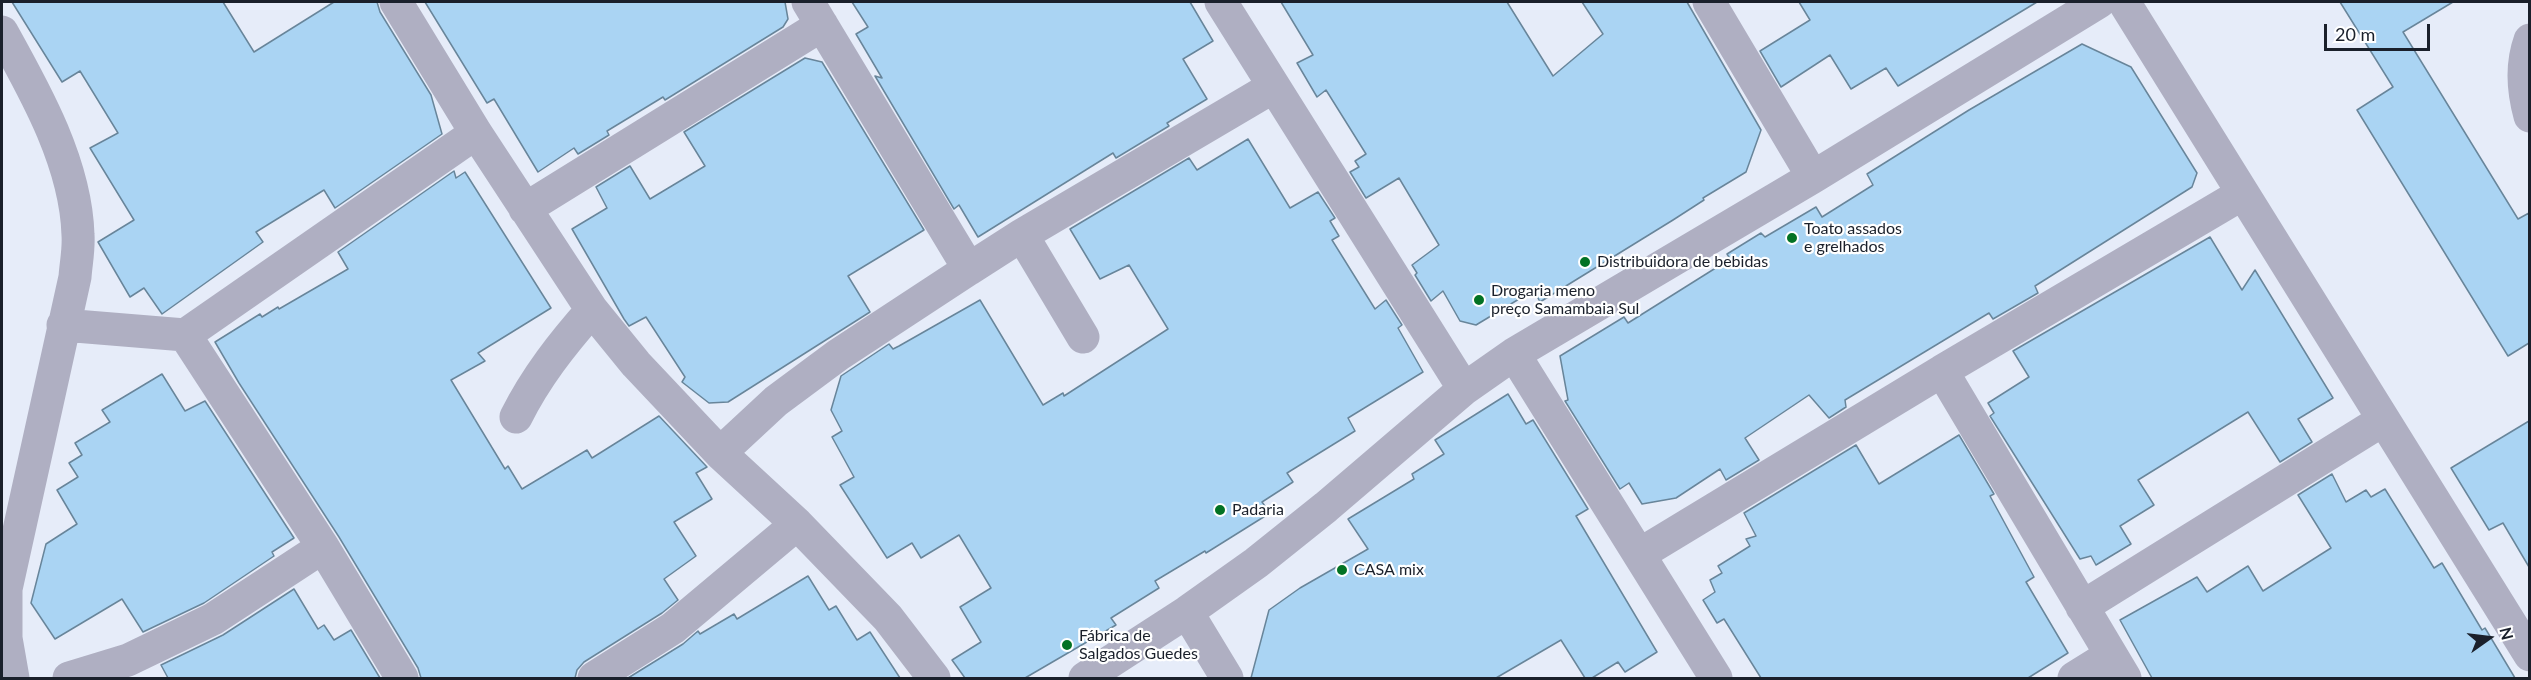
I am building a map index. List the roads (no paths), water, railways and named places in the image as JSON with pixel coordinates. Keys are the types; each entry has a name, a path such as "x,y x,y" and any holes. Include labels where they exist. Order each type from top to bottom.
{"street":[{"path":"396,2 476,133 592,310 636,364 720,453 797,524 888,618 934,678"},
{"path":"1221,2 1464,389"},
{"path":"1709,2 1813,177"},
{"path":"1085,678 1187,612 1256,563 1326,507 1464,389 1514,354 1813,177 2099,2"},
{"path":"2124,2 2529,655"},
{"path":"525,209 814,13 969,270"},
{"path":"2,32 38,97 70,181 78,235 75,277 6,589 6,638 12,678"},
{"path":"2529,40 2525,52 2523,92 2529,116"},
{"path":"720,453 776,401 838,355 1022,235 1273,87"},
{"path":"63,326 184,335 476,133"},
{"path":"1640,554 1942,371 2242,194"},
{"path":"1022,235 1083,337"},
{"path":"516,417 531,387 554,355 592,310"},
{"path":"184,335 323,548 402,678"},
{"path":"1514,354 1716,678"},
{"path":"1942,371 2118,667 2074,678"},
{"path":"2082,607 2383,420"},
{"path":"594,678 674,628 797,524"},
{"path":"69,678 128,660 213,619 323,548"},
{"path":"1187,612 1227,678"}],"place":[{"name":"Toato assados e grelhados","path":"1792,238"},
{"name":"Distribuidora de bebidas","path":"1585,262"},
{"name":"Drogaria meno preço Samambaia Sul","path":"1479,300"},
{"name":"Padaria","path":"1220,510"},
{"name":"CASA mix","path":"1342,570"},
{"name":"Fábrica de Salgados Guedes","path":"1067,645"}]}
